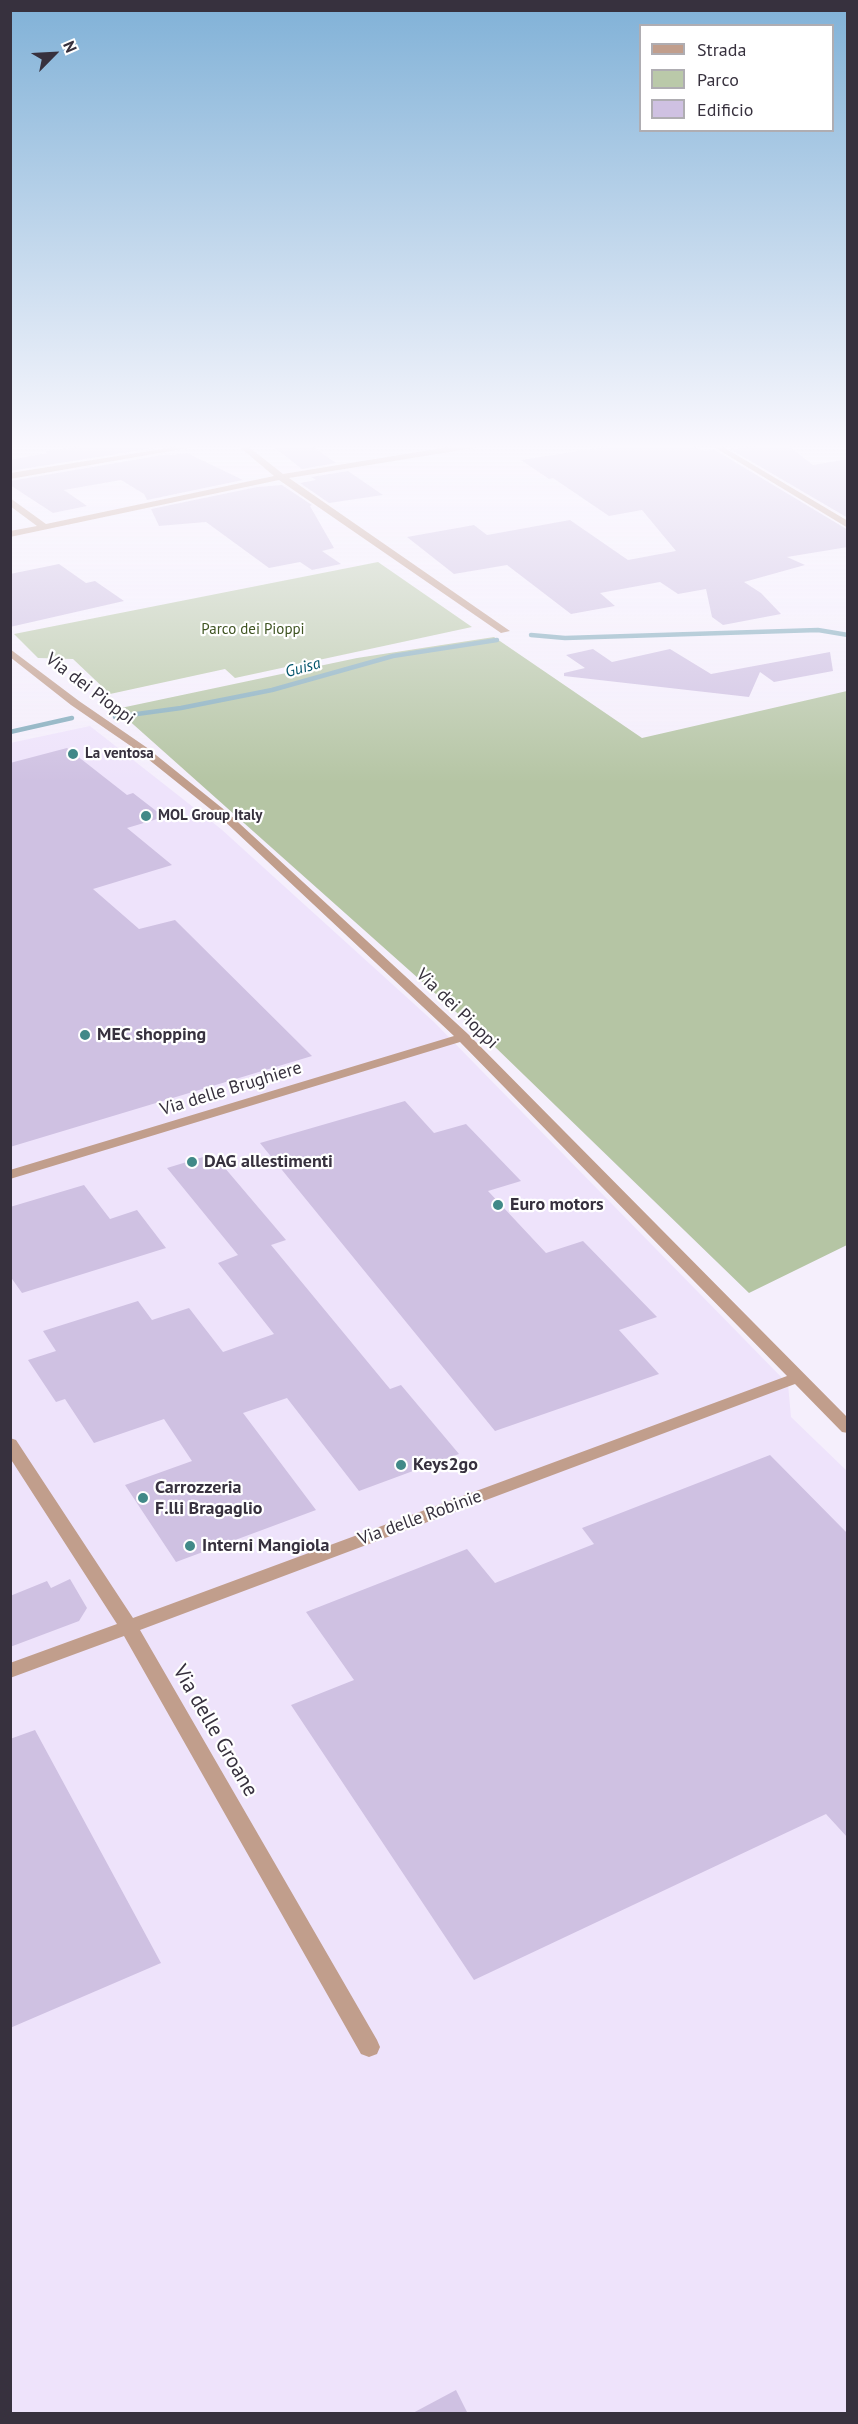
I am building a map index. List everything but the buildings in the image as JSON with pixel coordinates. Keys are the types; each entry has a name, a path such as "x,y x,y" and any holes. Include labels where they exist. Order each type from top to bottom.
{"street":[{"path":"398,557 505,631"},
{"name":"Via dei Pioppi","path":"10,651 75,703 142,749 223,814 463,1037 796,1378 848,1428"},
{"name":"Via delle Brughiere","path":"10,1175 463,1037"},
{"name":"Via delle Robinie","path":"10,1671 796,1378"},
{"name":"Via delle Groane","path":"10,1444 128,1626 369,2047"}],"shaded area":[{"path":"90,726 221,829 434,1022 788,1384 791,1417 847,1471 847,2413 11,2413 10,743"}],"green space":[{"name":"Parco dei Pioppi","path":"378,562 472,627 235,678 225,669 110,694 73,659 38,658 14,634"},
{"path":"494,637 642,738 847,691 847,1245 749,1293 492,1044 116,709 357,658"}],"waterway":[{"name":"Guisa","path":"531,635 565,638 818,630 848,635"},
{"name":"Guisa","path":"115,717 181,708 272,690 393,656 497,640"},
{"name":"Guisa","path":"10,732 72,718"}],"place":[{"name":"La ventosa","path":"73,754"},
{"name":"MOL Group Italy","path":"146,816"},
{"name":"MEC shopping","path":"85,1035"},
{"name":"DAG allestimenti","path":"192,1162"},
{"name":"Euro motors","path":"498,1205"},
{"name":"Keys2go","path":"401,1465"},
{"name":"Carrozzeria F.lli Bragaglio","path":"143,1498"},
{"name":"Interni Mangiola","path":"190,1546"}]}
